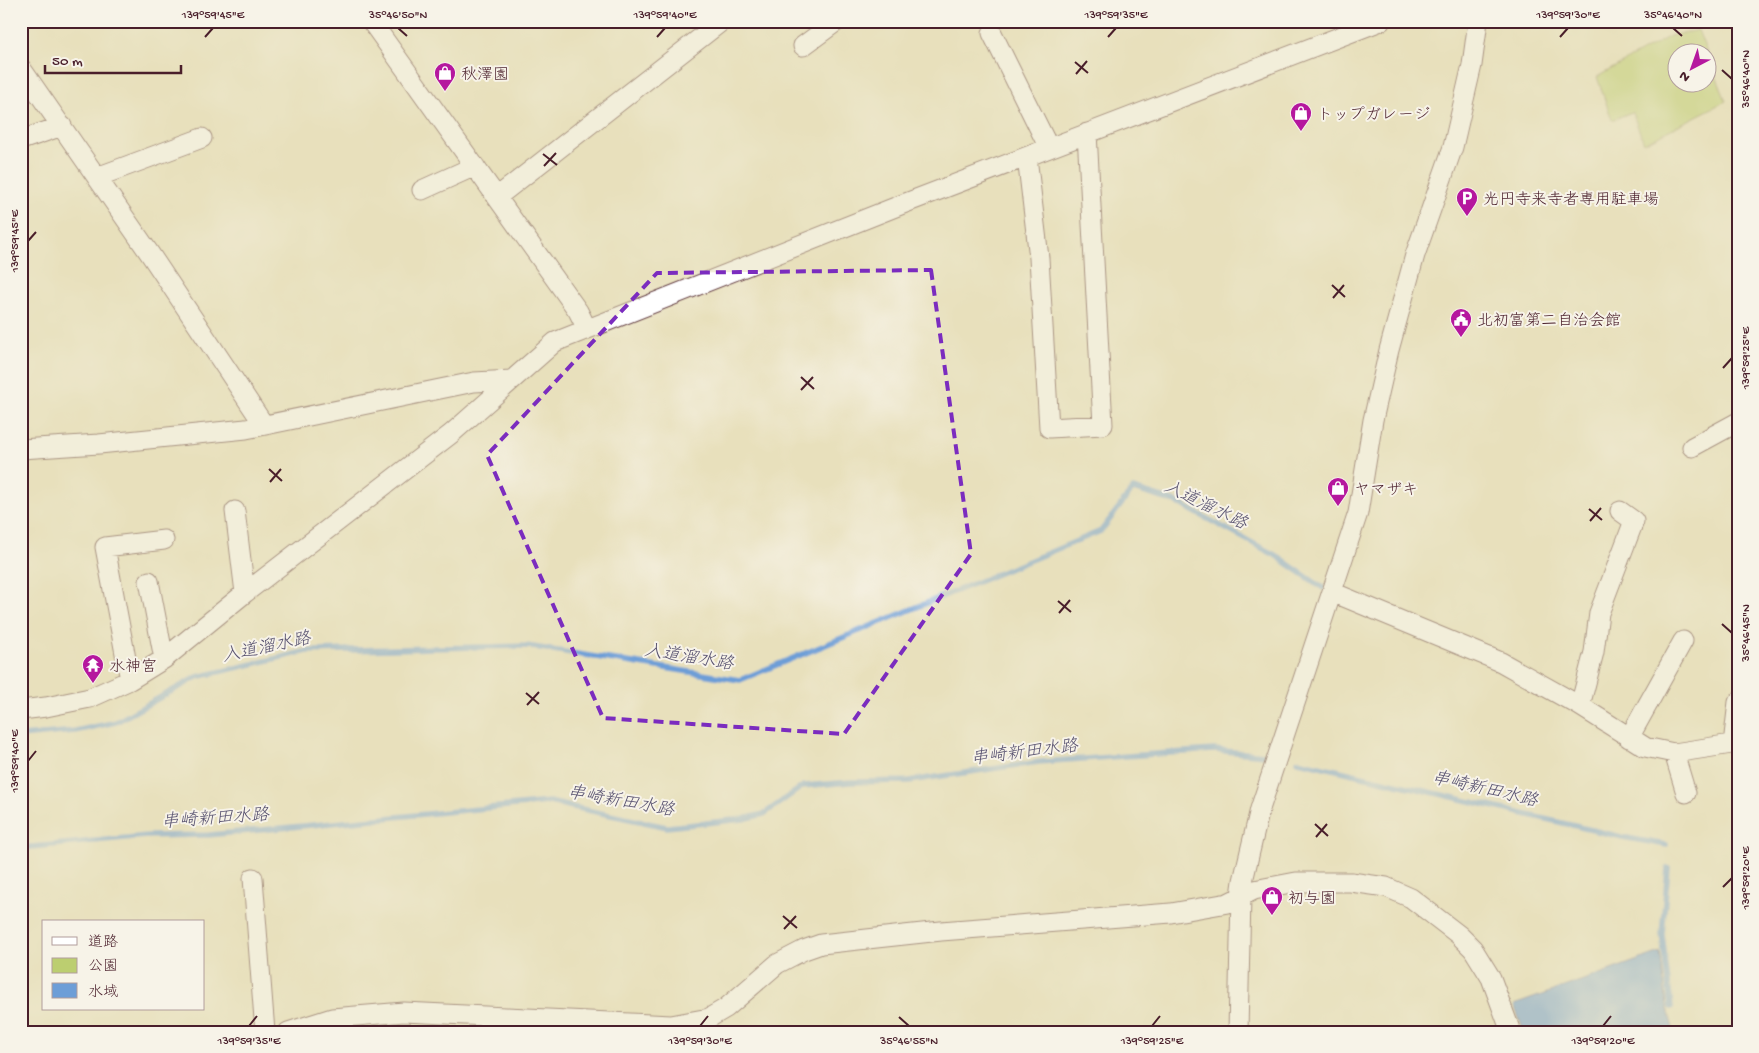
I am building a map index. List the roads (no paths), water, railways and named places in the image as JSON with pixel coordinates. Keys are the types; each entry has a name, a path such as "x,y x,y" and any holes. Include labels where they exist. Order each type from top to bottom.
{"street":[{"path":"371,21 578,311 587,329"},
{"path":"497,197 722,21"},
{"path":"803,46 837,21"},
{"path":"21,710 90,698 130,680 164,659 244,594 451,434 555,342 1048,148 1381,21"},
{"path":"1238,1032 1241,896 1260,809 1358,513 1373,420 1396,322 1415,255 1453,147 1472,65 1478,21"},
{"path":"992,33 1048,148"},
{"path":"21,68 264,425"},
{"path":"21,140 62,126"},
{"path":"1027,157 1039,258 1049,428 1103,424 1087,133"},
{"path":"97,178 202,138"},
{"path":"422,190 475,166"},
{"path":"21,449 99,444 246,429 474,382 512,380"},
{"path":"1692,446 1738,422"},
{"path":"235,511 244,594"},
{"path":"1580,706 1594,652 1599,613 1634,520 1620,511"},
{"path":"130,680 106,547 164,540"},
{"path":"149,581 164,659"},
{"path":"1332,592 1501,662 1580,706 1646,747 1674,753 1736,744 1738,702"},
{"path":"1629,738 1684,641"},
{"path":"1674,753 1686,793"},
{"path":"253,878 265,1032"},
{"path":"288,1032 332,1018 404,1012 671,1024 709,1018 726,1008 777,964 804,950 822,944 941,931 1171,913 1228,902 1254,890 1296,882 1351,882 1386,887 1411,898 1459,935 1473,949 1491,978 1511,1032"}],"water":[{"path":"1660,952 1667,1006 1674,1032 1524,1032 1514,1005"}],"waterway":[{"name":"入道溜水路","path":"21,736 75,731 116,722 197,677 308,651 527,646 740,680 1101,531 1133,489 1176,502 1275,555 1323,588"},
{"name":"串崎新田水路","path":"21,848 147,836 209,835 549,802 667,827 743,819 764,814 803,786 851,782 909,781 1039,762 1214,750 1265,755"},
{"name":"串崎新田水路","path":"1298,761 1622,837 1666,845"},
{"name":"串崎新田水路","path":"1668,868 1662,934 1671,1007"}],"place":[{"name":"秋澤園","path":"445,92"},
{"name":"トップガレージ","path":"1301,132"},
{"name":"光円寺来寺者専用駐車場","path":"1467,217"},
{"name":"北初富第二自治会館","path":"1461,338"},
{"name":"ヤマザキ","path":"1338,507"},
{"name":"水神宮","path":"93,684"},
{"name":"初与園","path":"1272,916"}]}
